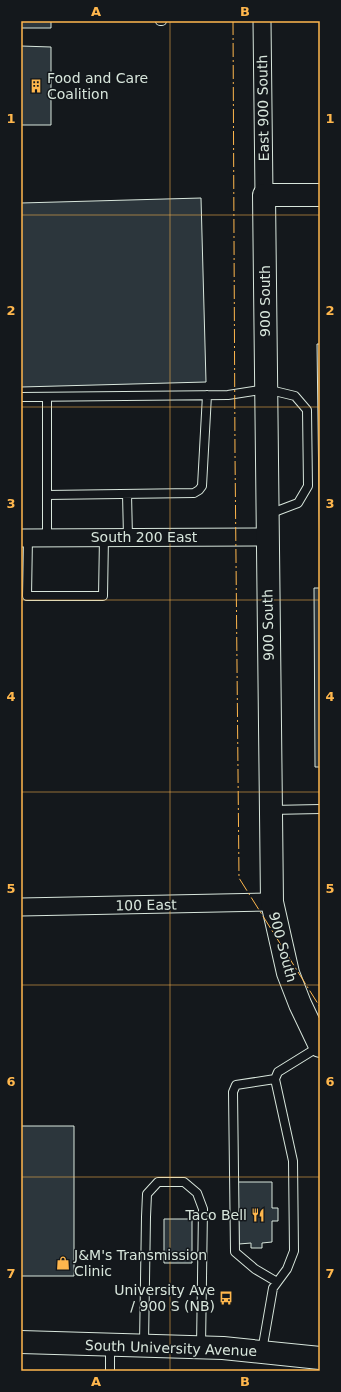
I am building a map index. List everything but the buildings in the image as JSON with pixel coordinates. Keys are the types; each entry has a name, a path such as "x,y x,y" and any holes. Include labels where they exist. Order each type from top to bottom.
{"main road":[{"path":"264,195 320,195"},
{"name":"900 South","path":"264,195 272,902 288,973 300,1004 320,1046"},
{"name":"South University Avenue","path":"21,1342 223,1348 320,1358"}],"street":[{"name":"East 900 South","path":"262,21 264,195"},
{"name":"South 200 East","path":"24,538 267,537"},
{"name":"100 East","path":"21,907 272,902"}],"lane":[{"path":"21,397 207,395 266,390 295,396 307,410 308,486 298,503 267,515"},
{"path":"47,495 194,493 199,490 202,486 207,395"},
{"path":"47,397 47,538"},
{"path":"127,494 128,538"},
{"path":"24,538 27,596 104,596 104,538"},
{"path":"270,810 320,809"},
{"path":"262,1352 273,1288 288,1268 294,1251 292,1156 275,1078 278,1072 320,1046"},
{"path":"275,1078 236,1085 233,1092 235,1252 255,1269 277,1282"},
{"path":"144,1346 147,1194 158,1182 184,1182 197,1193 203,1209 201,1347"},
{"path":"110,1345 110,1371"}],"power":[{"path":"233,21 239,878 320,1007"}],"place":[{"name":"Food and Care Coalition","path":"36,86"},
{"name":"Taco Bell","path":"258,1215"},
{"name":"J&M's Transmission Clinic","path":"63,1263"},
{"name":"University Ave / 900 S (NB)","path":"226,1298"}]}
